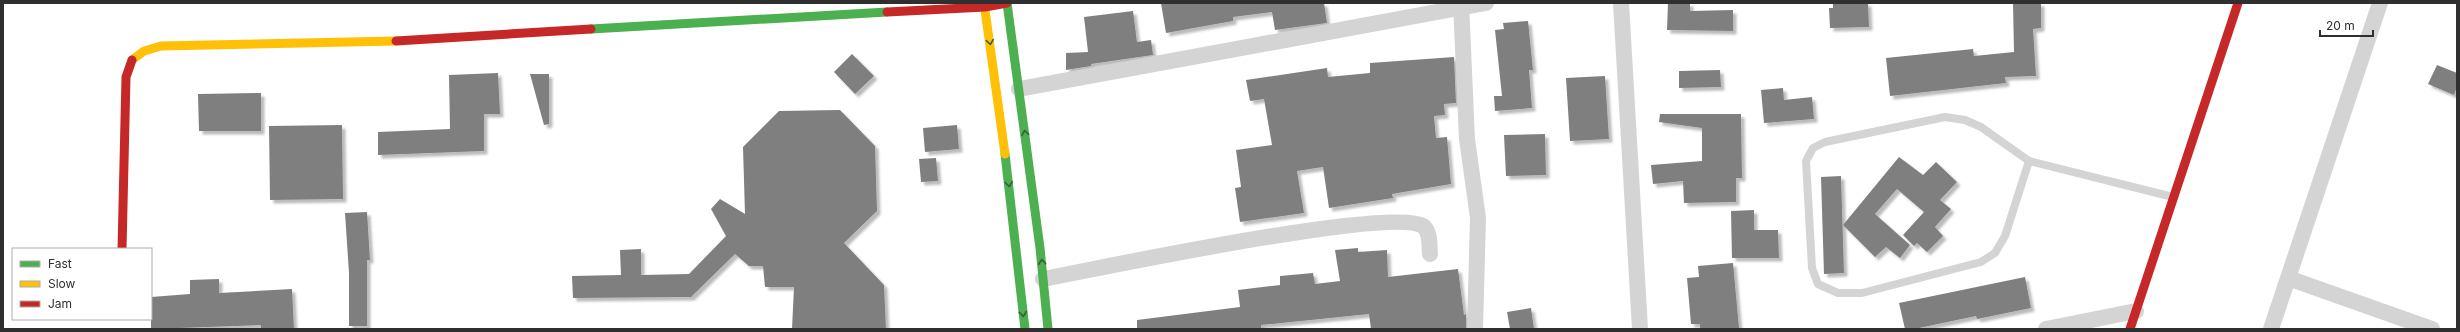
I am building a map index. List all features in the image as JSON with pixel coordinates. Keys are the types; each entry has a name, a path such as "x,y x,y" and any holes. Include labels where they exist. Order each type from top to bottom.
{"main road":[{"path":"122,248 126,77 130,61 144,50 161,46 420,40 1007,3 1019,88 1048,329"},
{"path":"2130,329 2238,3"},
{"path":"984,5 1011,200 1025,329"}],"street":[{"path":"1019,88 1461,5 1486,3"},
{"path":"1621,3 1640,329"},
{"path":"2271,329 2380,3"},
{"path":"1461,5 1467,139 1478,218 1475,329"},
{"path":"1043,279 1241,241 1378,223 1408,222 1423,226 1428,233 1430,254"},
{"path":"2288,278 2432,329"},
{"path":"2046,329 2136,311"}],"lane":[{"path":"2029,161 2005,236 1994,253 1981,262 1862,293 1838,293 1818,284 1812,268 1806,161 1813,148 1824,142 1945,117 1965,120 1981,127 2029,161 2174,197"}],"building":[{"path":"1161,3 1324,3 1327,23 1275,30 1272,12 1233,17 1233,21 1166,33"},
{"path":"1668,3 1690,3 1690,11 1733,10 1733,31 1667,30"},
{"path":"1833,3 1868,3 1869,27 1830,28 1829,8 1833,8"},
{"path":"2013,3 2041,3 2041,28 2033,29 2036,76 2005,77 2006,83 1890,96 1886,58 1973,49 1974,56 2014,52"},
{"path":"1133,11 1137,42 1151,40 1153,55 1091,64 1091,66 1066,70 1066,53 1088,52 1084,17"},
{"path":"1528,21 1533,70 1529,70 1532,108 1495,111 1494,96 1502,96 1495,30 1504,29 1503,23"},
{"path":"852,54 874,76 855,94 834,72"},
{"path":"1454,57 1456,103 1444,104 1445,115 1434,116 1436,138 1447,137 1451,184 1392,194 1393,198 1329,208 1323,167 1297,171 1304,213 1240,222 1235,188 1241,187 1236,150 1272,145 1264,99 1250,101 1246,80 1327,68 1328,77 1370,73 1370,63"},
{"path":"2437,65 2457,73 2457,87 2454,95 2428,84"},
{"path":"1720,70 1721,87 1679,88 1679,71"},
{"path":"498,73 500,114 484,114 484,151 378,155 378,132 450,129 449,75"},
{"path":"530,74 549,74 549,124 544,125"},
{"path":"1605,76 1609,139 1570,141 1566,78"},
{"path":"1783,88 1784,100 1812,97 1814,119 1764,123 1761,90"},
{"path":"261,93 261,131 199,131 198,94"},
{"path":"840,110 875,146 877,211 844,243 884,285 886,329 792,329 794,287 765,287 763,266 749,266 735,254 691,297 573,298 572,276 621,275 620,250 641,249 641,275 689,274 726,236 711,209 720,199 745,214 743,147 779,111"},
{"path":"1660,114 1741,114 1742,178 1736,178 1736,202 1684,203 1683,181 1653,184 1651,165 1702,161 1702,128 1659,122"},
{"path":"342,125 343,199 270,200 269,126"},
{"path":"957,125 959,149 925,152 923,128"},
{"path":"1545,134 1546,175 1506,176 1504,135"},
{"path":"1899,157 1923,175 1936,162 1957,182 1940,200 1951,209 1935,227 1943,236 1927,252 1917,243 1914,246 1903,235 1924,212 1897,189 1875,214 1910,245 1900,258 1886,247 1875,257 1843,225"},
{"path":"936,158 938,181 921,182 919,159"},
{"path":"1841,176 1844,273 1824,274 1821,177"},
{"path":"1754,210 1754,230 1778,230 1779,258 1732,258 1731,211"},
{"path":"367,212 370,260 367,260 367,326 349,326 349,273 345,213"},
{"path":"1358,248 1358,252 1387,250 1388,277 1458,269 1464,315 1466,314 1466,329 1371,329 1369,314 1261,325 1261,329 1137,329 1137,320 1240,307 1238,290 1280,285 1280,276 1313,273 1315,284 1340,281 1335,250"},
{"path":"1733,263 1739,328 1700,329 1700,324 1691,324 1687,278 1699,277 1698,266"},
{"path":"2025,277 2031,308 1977,319 1976,316 1914,329 1905,329 1899,303"},
{"path":"219,279 219,293 292,289 294,329 261,329 261,325 151,329 152,297 190,294 190,280"},
{"path":"1531,308 1534,329 1510,329 1507,312"}],"traffic: fast":[{"path":"1007,3 1040,248 1048,329"},
{"path":"591,29 887,12"},
{"path":"1005,154 1025,329"}],"traffic: slow":[{"path":"984,3 1005,154"},
{"path":"132,60 144,51 161,46 396,41"}],"traffic: jam":[{"path":"887,12 985,7 1007,3"},
{"path":"2130,329 2238,3"},
{"path":"396,41 591,29"},
{"path":"122,248 126,77 132,60"}]}
